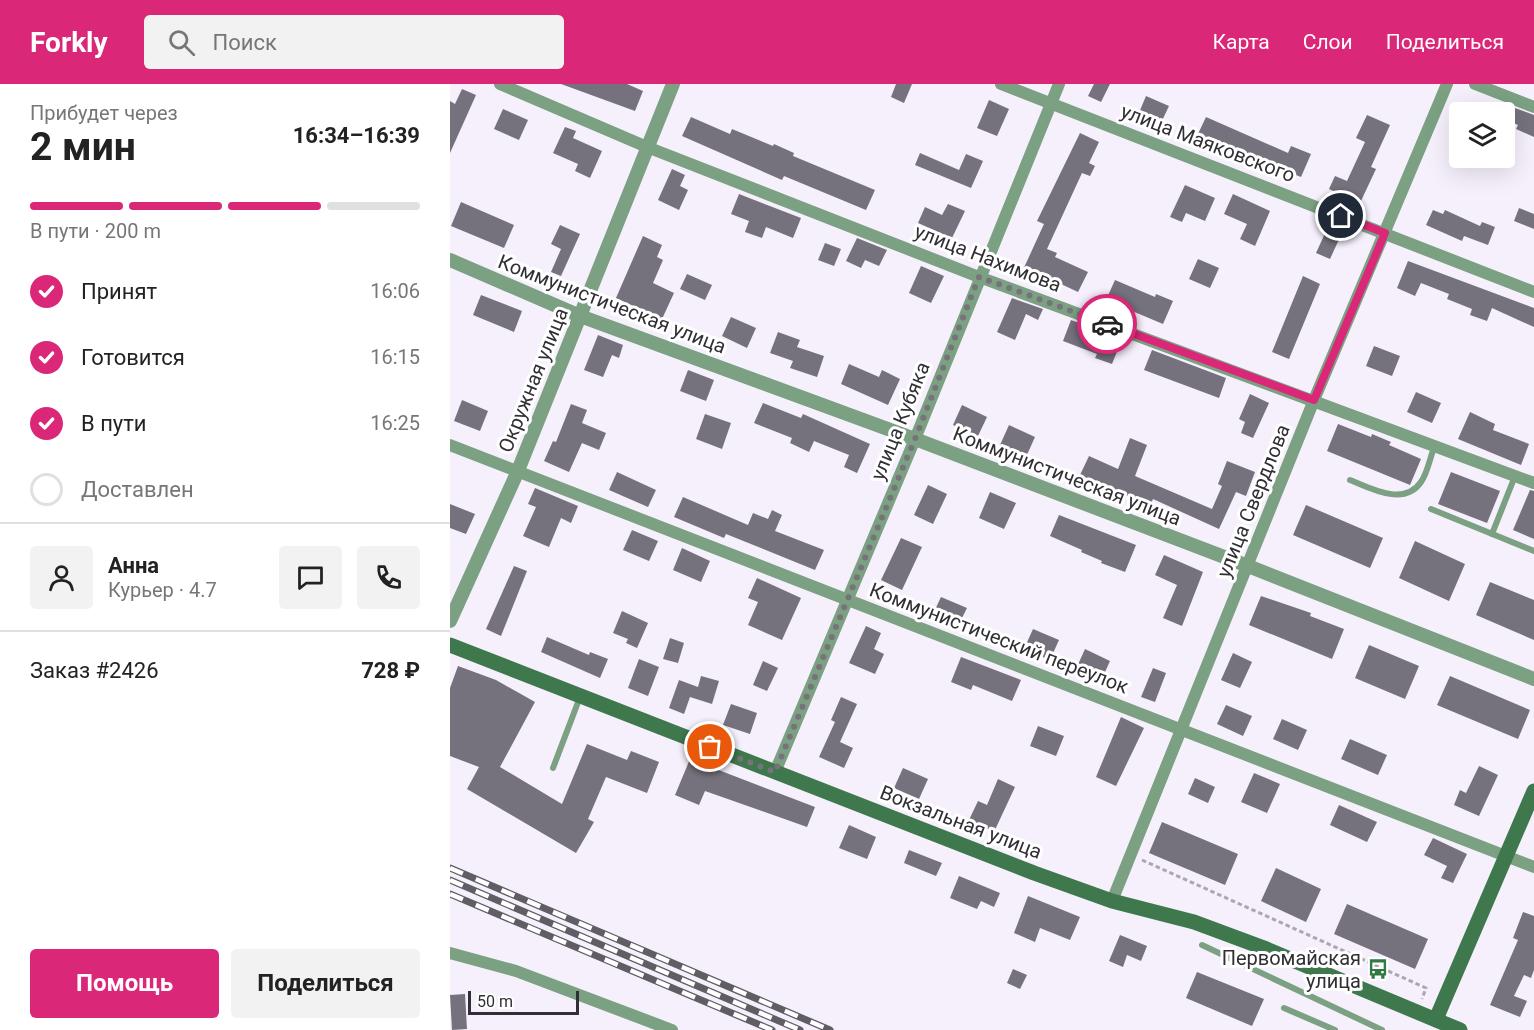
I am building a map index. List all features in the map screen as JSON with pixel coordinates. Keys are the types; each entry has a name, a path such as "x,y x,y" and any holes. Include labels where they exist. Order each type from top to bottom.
{"main road":[{"name":"Вокзальная улица","path":"450,645 1112,901 1194,922 1417,1011 1434,1025 1460,1030"},
{"path":"1434,1025 1534,791"}],"street":[{"name":"улица Нахимова","path":"500,84 647,147 979,277 1534,483"},
{"name":"Окружная улица","path":"450,621 517,473 673,84"},
{"name":"улица Маяковского","path":"1001,84 1534,292"},
{"name":"улица Кубяка","path":"775,772 915,439 1059,84"},
{"name":"улица Свердлова","path":"1112,901 1314,400 1447,84"},
{"path":"1475,84 1534,107"},
{"name":"Коммунистическая улица","path":"450,260 580,316 915,439 1248,566 1534,679"},
{"name":"Коммунистический переулок","path":"450,446 1534,867"},
{"path":"450,953 516,971 672,1030"}],"lane":[{"path":"1350,480 1384,493 1396,495 1412,490 1421,482 1435,445"},
{"path":"1492,534 1515,476"},
{"path":"1431,509 1534,551"},
{"path":"552,768 580,696"},
{"path":"1202,945 1382,1030"},
{"path":"1284,1008 1335,1030"}],"path":[{"path":"1138,858 1426,988 1417,1011"}],"building":[{"path":"561,84 627,84 643,91 635,111"},
{"path":"896,84 912,84 904,103 891,97"},
{"path":"1094,84 1110,84 1101,102 1088,96"},
{"path":"462,89 476,95 450,153 450,101 455,104"},
{"path":"1146,96 1169,106 1160,125 1138,115"},
{"path":"989,100 1009,109 997,136 977,128"},
{"path":"1515,108 1534,115 1534,137 1516,129 1518,125 1515,124"},
{"path":"503,109 528,120 519,140 494,129"},
{"path":"1367,115 1390,125 1371,167 1376,169 1360,203 1329,189 1335,176 1347,181 1365,142 1356,138"},
{"path":"691,117 730,134 732,129 773,146 774,144 794,153 793,156 875,190 866,210 784,176 782,180 682,136"},
{"path":"1206,117 1288,153 1291,146 1311,154 1301,177 1197,136"},
{"path":"565,127 576,131 573,138 602,151 590,178 575,171 578,164 553,153"},
{"path":"1080,133 1099,142 1089,163 1095,166 1090,176 1082,173 1047,249 1057,253 1055,257 1088,272 1078,292 1046,277 1044,282 1022,272 1044,224 1037,221"},
{"path":"920,153 959,170 966,154 983,161 971,188 915,165"},
{"path":"672,169 685,175 680,186 688,190 679,210 658,200"},
{"path":"1185,185 1215,198 1205,221 1186,213 1182,222 1170,217"},
{"path":"739,194 801,218 793,238 766,227 762,238 745,232 749,221 731,214"},
{"path":"1233,194 1270,211 1255,246 1240,239 1247,224 1224,214"},
{"path":"461,202 514,225 504,248 451,226"},
{"path":"948,204 965,211 952,238 918,223 925,207 942,215"},
{"path":"1519,208 1534,214 1534,229 1514,221"},
{"path":"1433,210 1443,214 1445,210 1480,226 1482,222 1495,227 1488,245 1464,236 1462,241 1426,225"},
{"path":"560,225 580,234 561,276 551,272 561,249 551,244"},
{"path":"1327,229 1341,235 1330,259 1316,253"},
{"path":"643,236 662,245 657,257 663,260 653,283 674,293 662,319 616,298"},
{"path":"857,238 887,250 879,266 865,260 861,268 846,261"},
{"path":"825,243 841,249 834,266 818,260"},
{"path":"1198,259 1219,268 1210,288 1189,279"},
{"path":"1408,261 1534,308 1534,327 1492,308 1487,321 1470,315 1472,309 1447,299 1449,294 1421,283 1415,296 1397,288"},
{"path":"921,266 944,276 931,303 909,293"},
{"path":"687,274 712,285 705,300 680,289"},
{"path":"1303,276 1320,284 1289,359 1272,352"},
{"path":"1115,280 1155,297 1156,294 1173,301 1163,324 1106,300"},
{"path":"481,295 522,311 514,332 473,315"},
{"path":"1012,298 1043,309 1038,320 1026,314 1015,340 997,332"},
{"path":"731,317 756,328 747,348 722,336"},
{"path":"1071,320 1122,339 1112,364 1095,358 1097,354 1063,341"},
{"path":"778,332 800,340 797,347 824,356 817,377 790,368 793,361 770,353"},
{"path":"598,335 623,345 619,358 612,355 603,377 584,370"},
{"path":"1374,346 1400,356 1392,376 1366,366"},
{"path":"1152,350 1226,378 1219,398 1144,370"},
{"path":"849,364 879,377 882,370 900,379 888,405 841,384"},
{"path":"688,370 714,380 706,401 680,391"},
{"path":"1416,392 1441,403 1432,423 1407,412"},
{"path":"1250,394 1269,403 1253,438 1241,433 1245,422 1239,419"},
{"path":"462,400 488,411 480,431 454,421"},
{"path":"763,403 801,418 803,414 870,444 857,473 844,467 849,455 814,441 809,452 790,443 792,438 754,423"},
{"path":"571,404 587,410 582,423 606,433 599,450 582,443 569,472 544,461 553,441 556,442"},
{"path":"962,405 987,417 978,436 953,425"},
{"path":"1470,412 1495,424 1493,430 1529,444 1521,465 1458,439"},
{"path":"705,414 731,423 722,449 696,439"},
{"path":"1338,424 1391,442 1389,445 1421,459 1410,485 1327,451"},
{"path":"1009,425 1035,437 1026,457 1000,445"},
{"path":"1130,438 1147,445 1135,476 1212,509 1222,486 1218,484 1227,461 1255,472 1246,496 1236,492 1219,529 1153,499 1150,506 1080,475 1089,456 1118,469"},
{"path":"617,472 656,490 648,507 609,490"},
{"path":"1451,472 1500,491 1487,523 1438,504"},
{"path":"928,485 947,494 933,524 914,515"},
{"path":"535,488 578,506 571,523 561,518 549,547 523,536 536,507 528,504"},
{"path":"1530,490 1534,491 1534,539 1513,530"},
{"path":"990,492 1016,503 1004,529 979,518"},
{"path":"683,497 748,525 753,513 768,519 772,510 782,515 775,531 824,550 815,570 726,534 724,538 674,517"},
{"path":"450,504 475,514 466,534 450,528"},
{"path":"1306,505 1383,538 1370,568 1293,535"},
{"path":"1059,515 1136,545 1125,572 1101,563 1102,561 1081,552 1082,550 1050,536"},
{"path":"632,530 658,541 649,561 623,550"},
{"path":"901,538 922,547 902,590 881,580"},
{"path":"1415,541 1465,564 1449,601 1399,578"},
{"path":"682,548 710,561 701,582 673,570"},
{"path":"1164,555 1203,572 1182,626 1163,618 1177,585 1155,575"},
{"path":"514,566 527,571 501,636 486,629"},
{"path":"757,578 801,598 782,640 748,625 758,602 748,598"},
{"path":"1490,582 1534,600 1534,640 1476,615"},
{"path":"1261,596 1311,613 1310,616 1344,629 1332,659 1249,625"},
{"path":"941,597 967,608 957,628 932,616"},
{"path":"622,611 648,623 637,648 626,643 628,639 613,633"},
{"path":"866,626 881,633 874,649 884,654 875,674 849,663"},
{"path":"1033,629 1059,640 1050,660 1024,649"},
{"path":"547,637 589,655 590,652 608,659 600,678 541,652"},
{"path":"670,638 684,643 678,663 663,659"},
{"path":"1369,645 1419,666 1405,699 1355,678"},
{"path":"1085,649 1110,661 1101,681 1076,669"},
{"path":"1233,653 1252,662 1240,688 1221,680"},
{"path":"961,657 1021,680 1012,701 973,685 971,690 951,682"},
{"path":"639,659 659,667 648,696 628,688"},
{"path":"763,661 778,668 767,691 753,685"},
{"path":"458,666 496,680 535,702 500,767 562,804 587,744 627,760 631,751 659,762 647,793 606,777 588,819 594,822 576,853 467,789 479,767 450,756 450,688"},
{"path":"1153,668 1166,673 1155,702 1141,697"},
{"path":"701,676 719,681 712,704 690,697 684,714 669,708 679,680 698,687"},
{"path":"1450,676 1530,710 1518,739 1437,705"},
{"path":"841,697 857,704 840,742 853,748 844,768 819,757 835,722 831,720"},
{"path":"731,704 757,713 750,734 723,725"},
{"path":"1226,705 1252,716 1243,736 1217,724"},
{"path":"1121,717 1144,728 1116,786 1096,777"},
{"path":"1282,719 1307,730 1298,750 1273,739"},
{"path":"1038,726 1064,736 1056,756 1030,746"},
{"path":"1350,739 1387,755 1378,775 1341,759"},
{"path":"690,759 815,807 807,827 705,791 699,805 675,795"},
{"path":"1479,766 1498,775 1479,816 1454,805 1460,790 1466,793"},
{"path":"903,768 928,779 919,799 894,788"},
{"path":"1254,773 1280,784 1267,813 1241,802"},
{"path":"1195,778 1215,787 1208,803 1188,794"},
{"path":"998,779 1015,787 994,832 969,820 978,801 987,805"},
{"path":"1339,805 1377,822 1367,842 1330,825"},
{"path":"1162,822 1238,854 1225,885 1149,853"},
{"path":"849,825 876,837 867,859 839,848"},
{"path":"1433,838 1467,854 1453,883 1441,878 1447,866 1424,855"},
{"path":"909,850 942,863 936,876 904,863"},
{"path":"1276,868 1321,889 1306,922 1261,901"},
{"path":"959,876 1000,893 994,907 981,901 977,909 950,898"},
{"path":"1028,896 1080,917 1070,940 1040,928 1035,942 1014,933"},
{"path":"1347,904 1428,939 1415,969 1334,934"},
{"path":"1523,912 1534,916 1534,970 1531,978 1524,975 1514,996 1527,1001 1520,1017 1490,1005 1518,940 1513,938"},
{"path":"1120,935 1147,946 1141,961 1127,955 1123,967 1109,961"},
{"path":"1013,969 1027,975 1020,989 1007,983"},
{"path":"1197,972 1264,999 1252,1026 1186,998"},
{"path":"465,994 467,1029 452,1030 450,995"}],"railway":[{"path":"450,868 830,1030"},
{"path":"450,880 800,1030"},
{"path":"450,894 772,1030"}],"way so far":[{"path":"710,747 775,772 915,439 979,277 1107,324"}],"place":[{"name":"Первомайская улица","path":"1378,969"}],"route":[{"path":"1107,324 1314,400 1385,233 1341,216"}]}
